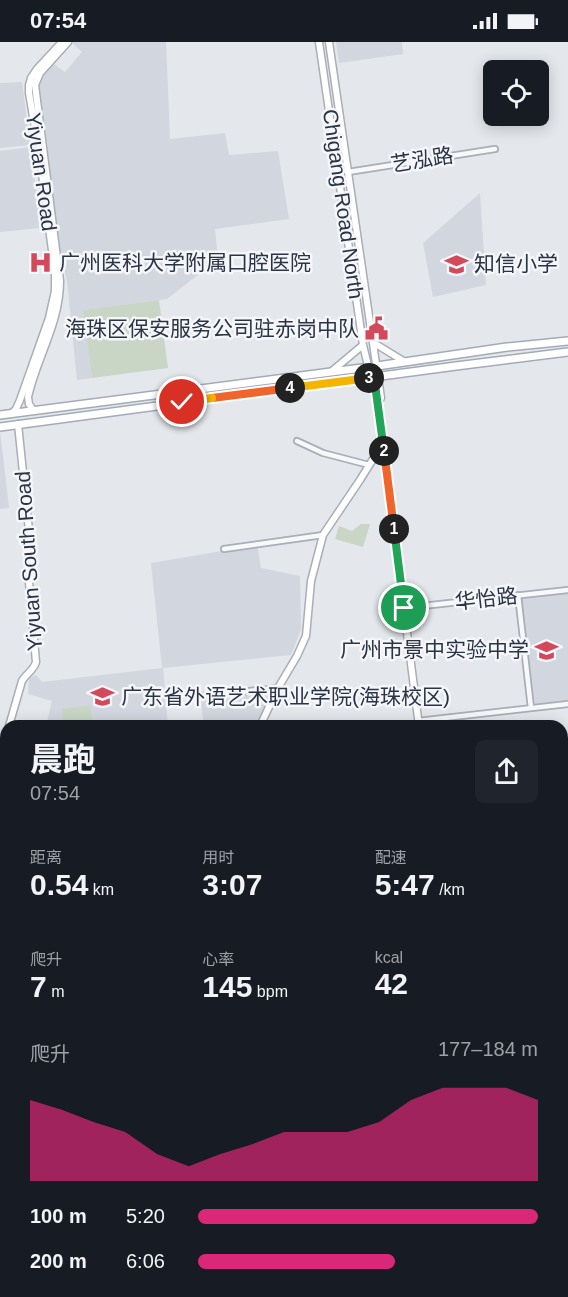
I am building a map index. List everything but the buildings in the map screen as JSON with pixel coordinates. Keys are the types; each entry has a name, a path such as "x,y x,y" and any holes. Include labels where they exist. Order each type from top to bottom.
{"main road":[{"path":"0,415 507,347 567,341 568,353 508,359 0,427"}],"street":[{"name":"Yiyuan Road","path":"12,413 20,400 55,298 56,284 51,242 29,88 33,75 62,42"},
{"name":"Yiyuan Road","path":"33,410 28,397 57,312 60,289 56,240 35,85 40,73 69,42"},
{"name":"Chigang Road North","path":"318,42 363,345 368,366 376,377"},
{"name":"Chigang Road North","path":"329,42 374,343 376,377"},
{"name":"艺泓路","path":"348,172 495,149"},
{"path":"374,343 405,362"},
{"path":"332,371 363,345"},
{"path":"376,377 418,720"},
{"path":"376,377 390,479 391,503"},
{"name":"Yiyuan South Road","path":"11,720 22,681 36,662 29,582 32,560 18,424"},
{"path":"297,441 323,453 369,465"},
{"path":"263,720 306,636 311,581 323,535 383,443"},
{"path":"224,549 323,535"},
{"name":"华怡路","path":"404,608 568,590"},
{"path":"518,596 531,708"},
{"path":"200,696 278,688"},
{"path":"446,720 568,704"}],"shaded area":[{"path":"71,42 166,42 170,139 225,133 229,155 278,151 289,219 215,229 218,259 167,299 84,310 92,378 77,380 67,281 58,240 37,80 51,62 65,72 82,52"},
{"path":"336,42 402,42 403,54 339,63"},
{"path":"22,82 30,145 0,148 0,83"},
{"path":"31,147 40,228 0,232 0,151"},
{"name":"知信小学","path":"480,193 486,285 433,297 423,243"},
{"path":"0,430 9,508 0,509"},
{"path":"257,545 261,568 300,576 301,629 291,655 163,668 167,720 47,720 52,701 28,694 29,678 36,675 42,682 162,668 151,563"},
{"name":"广州市景中实验中学","path":"568,592 568,702 533,705 520,598"},
{"path":"276,688 263,720 203,720 200,696"}],"green space":[{"path":"159,300 168,368 92,378 83,310"},
{"path":"361,524 370,524 363,547 335,539 339,526 352,531"},
{"path":"90,705 92,720 63,720 62,709"}],"place":[{"name":"广州医科大学附属口腔医院","path":"41,263"},
{"name":"知信小学","path":"456,264"},
{"name":"海珠区保安服务公司驻赤岗中队","path":"377,329"},
{"name":"广州市景中实验中学","path":"547,650"},
{"name":"广东省外语艺术职业学院(海珠校区)","path":"103,697"}],"route":[{"path":"182,402 374,377 404,608"}]}
